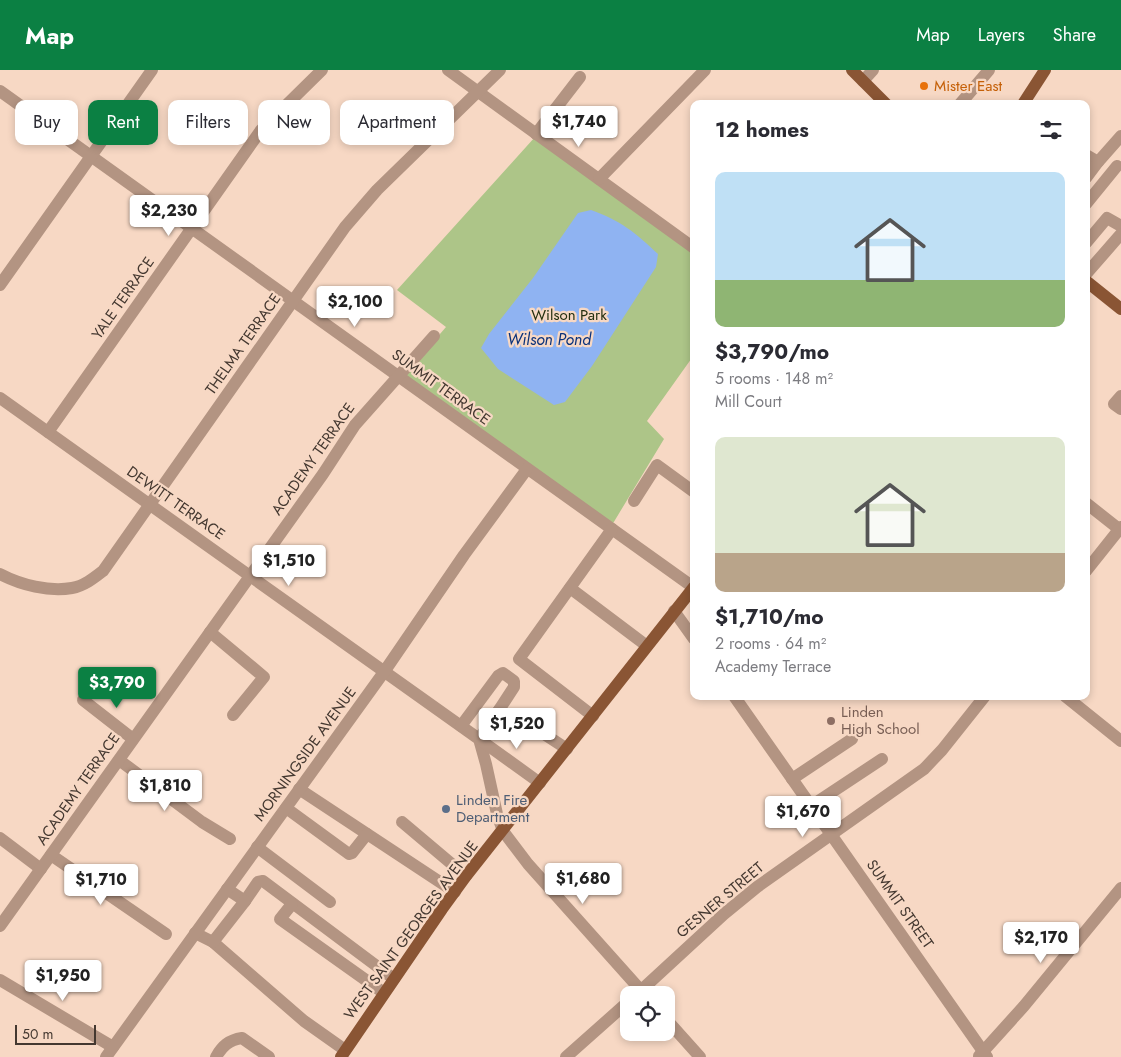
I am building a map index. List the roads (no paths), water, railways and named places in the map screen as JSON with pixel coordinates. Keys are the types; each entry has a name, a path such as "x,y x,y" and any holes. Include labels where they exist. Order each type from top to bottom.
{"main road":[{"path":"852,70 882,100"},
{"path":"1026,100 1045,70"},
{"path":"1090,282 1121,308"},
{"name":"WEST SAINT GEORGES AVENUE","path":"343,1055 454,892 690,591"}],"street":[{"path":"0,285 152,70"},
{"name":"YALE TERRACE","path":"48,432 261,130 322,70"},
{"path":"448,70 690,245"},
{"name":"THELMA TERRACE","path":"0,574 22,583 55,589 74,588 89,582 103,570 345,227 377,190 500,70"},
{"path":"599,179 705,70"},
{"path":"863,81 873,70"},
{"path":"963,100 987,71"},
{"path":"536,134 580,77"},
{"name":"SUMMIT TERRACE","path":"0,91 690,585"},
{"path":"1090,173 1121,136"},
{"path":"1090,157 1098,162"},
{"path":"1090,199 1117,166"},
{"path":"1090,238 1107,218 1121,226"},
{"path":"1090,274 1121,234"},
{"name":"ACADEMY TERRACE","path":"0,926 323,474 355,425 434,336"},
{"path":"1121,396 1114,404 1121,409"},
{"name":"DEWITT TERRACE","path":"0,398 540,783"},
{"path":"634,501 657,465 690,489"},
{"name":"MORNINGSIDE AVENUE","path":"109,1052 384,672 464,555 528,469"},
{"path":"1090,506 1120,528 1090,566"},
{"path":"593,716 519,659 612,529"},
{"path":"570,588 647,646"},
{"path":"674,611 690,633"},
{"path":"210,632 264,677 233,715"},
{"path":"461,726 498,676 503,673 514,681 514,687 479,740 503,831 528,864 633,986"},
{"path":"83,700 133,739"},
{"name":"SUMMIT STREET","path":"737,700 983,1055"},
{"name":"GESNER STREET","path":"649,986 744,898 924,769 942,750 982,700"},
{"path":"1070,700 1121,741"},
{"path":"499,710 533,732 538,730 567,749"},
{"path":"792,779 852,739"},
{"path":"119,760 202,822 230,839"},
{"path":"812,806 882,760"},
{"path":"299,789 454,892"},
{"path":"286,808 348,854 352,853 367,834"},
{"path":"402,822 466,876"},
{"path":"0,838 41,869"},
{"path":"257,847 330,902"},
{"path":"51,855 166,934"},
{"path":"213,942 258,882 263,881 394,978"},
{"path":"983,1055 1121,888"},
{"path":"227,889 245,901"},
{"path":"292,904 280,919 384,993"},
{"path":"195,933 213,942 343,1055"},
{"path":"0,980 109,1052"},
{"path":"566,1057 620,1009"},
{"path":"675,1029 700,1057"},
{"path":"216,1057 221,1047 232,1039 242,1038 269,1057"}],"water":[{"name":"Wilson Pond","path":"591,210 627,228 658,254 656,267 592,366 565,402 554,405 498,369 481,348 489,334 533,278 578,213"}],"place":[{"name":"Mister East","path":"924,86"},
{"name":"Linden High School","path":"831,721"},
{"name":"Linden Fire Department","path":"446,809"}],"park label":[{"name":"Wilson Park","path":"569,315"}]}
